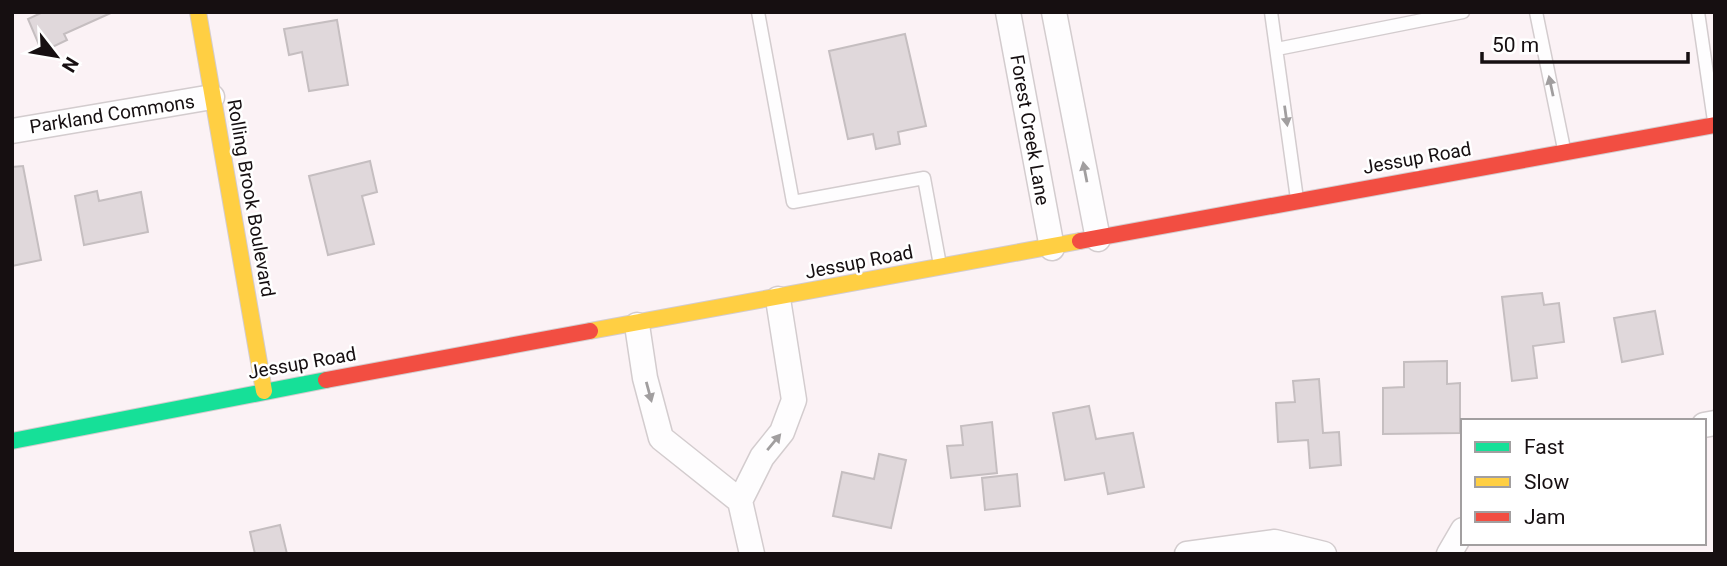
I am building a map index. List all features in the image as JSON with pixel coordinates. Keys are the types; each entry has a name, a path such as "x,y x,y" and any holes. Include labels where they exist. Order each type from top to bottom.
{"street":[{"name":"Rolling Brook Boulevard","path":"198,12 264,391"},
{"name":"Forest Creek Lane","path":"1008,12 1052,248"},
{"path":"1054,12 1098,239"},
{"name":"Parkland Commons","path":"12,131 212,97"},
{"name":"Jessup Road","path":"12,442 264,391 637,325 1715,125"},
{"path":"740,501 762,457 782,432 794,400 778,299"},
{"path":"637,325 645,378 661,438 740,501 752,554"},
{"path":"1449,554 1461,533"},
{"path":"1187,554 1275,542 1324,554"}],"lane":[{"path":"758,12 793,202 924,178 941,268"},
{"path":"1271,12 1298,201"},
{"path":"1278,48 1463,12"},
{"path":"1536,12 1565,153"},
{"path":"1698,12 1715,125"}],"building":[{"path":"43,12 113,12 64,34 67,40 42,52 28,19"},
{"path":"337,20 348,85 309,91 302,52 289,55 284,29"},
{"path":"905,34 926,126 898,132 900,144 876,149 873,134 848,139 829,51"},
{"path":"370,161 377,192 362,196 374,244 328,255 309,176"},
{"path":"23,166 41,260 12,266 12,167"},
{"path":"97,191 99,201 141,192 148,232 84,245 75,196"},
{"path":"1542,293 1544,305 1559,303 1564,342 1533,346 1537,378 1512,381 1502,297"},
{"path":"1655,311 1663,354 1622,362 1614,318"},
{"path":"1447,361 1447,384 1460,383 1460,433 1383,434 1383,388 1404,387 1404,362"},
{"path":"1319,379 1323,433 1339,432 1341,465 1310,468 1308,440 1278,442 1276,403 1295,402 1293,381"},
{"path":"1089,406 1096,439 1133,433 1144,487 1108,494 1104,473 1065,480 1053,413"},
{"path":"992,422 997,473 951,478 947,446 963,445 961,426"},
{"path":"879,454 906,460 891,528 833,516 842,472 874,479"},
{"path":"1017,474 1020,506 985,510 982,478"},
{"path":"280,525 287,554 255,554 250,532"}],"traffic: fast":[{"path":"12,441 326,380"}],"traffic: slow":[{"path":"198,12 264,391"},
{"path":"590,331 1080,241"}],"traffic: jam":[{"path":"1080,241 1715,125"},
{"path":"326,380 590,331"}]}
